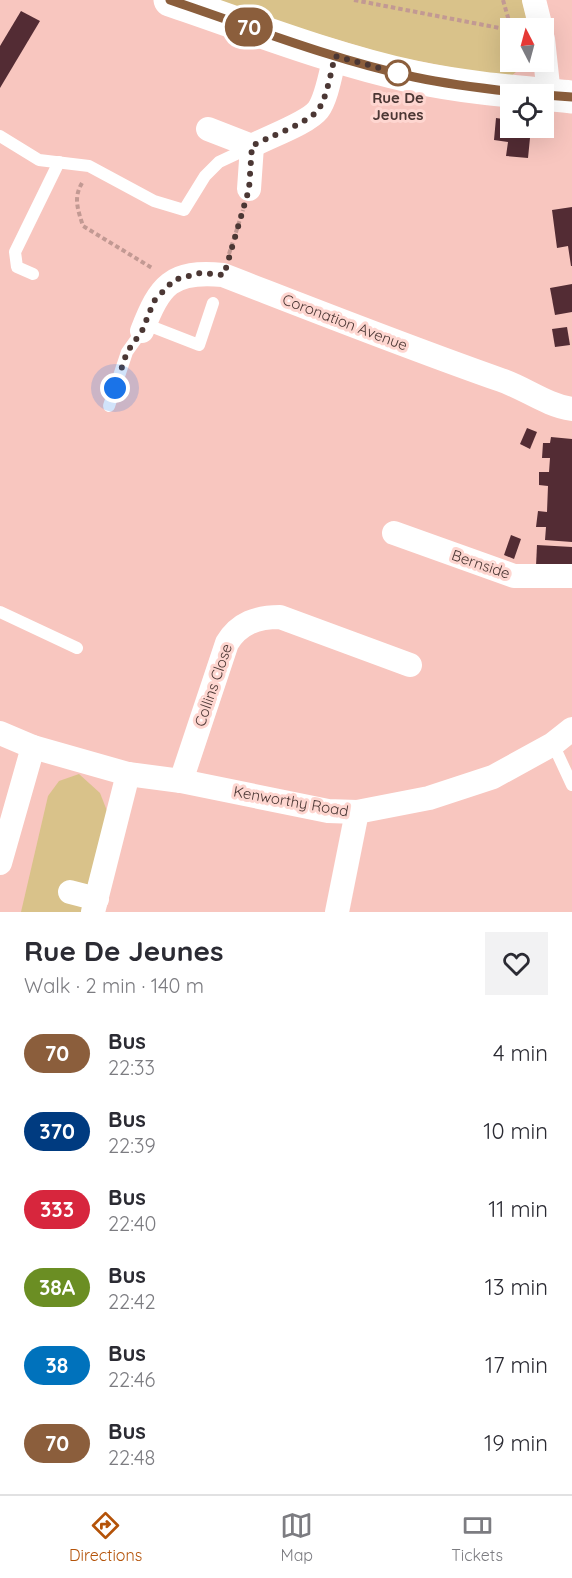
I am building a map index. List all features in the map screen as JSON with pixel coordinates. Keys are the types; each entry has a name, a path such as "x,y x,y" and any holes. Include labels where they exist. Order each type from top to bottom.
{"main road":[{"path":"170,0 335,56 413,77 496,91 560,96"}],"street":[{"path":"534,0 538,18"},
{"path":"208,129 252,146 296,125 318,111 335,56"},
{"path":"553,72 560,96"},
{"path":"249,189 252,146"},
{"name":"Coronation Avenue","path":"174,280 200,273 224,275 413,349 511,383 553,404 572,409"},
{"path":"144,328 154,301 174,280"},
{"name":"Bernside","path":"394,534 514,576 572,576"},
{"name":"Collins Close","path":"181,781 227,643 241,626 267,617 280,617 410,665"},
{"name":"Kenworthy Road","path":"0,733 33,747 128,774 181,781 328,811 357,812 429,798 493,777 553,744 572,729"},
{"path":"0,864 33,747"},
{"path":"70,892 95,905 128,774"},
{"path":"337,912 357,812"}],"lane":[{"path":"0,136 39,160 92,167 154,201 184,210 206,176 219,162 252,146"},
{"path":"33,274 18,267 15,252 59,162"},
{"path":"109,406 127,352 144,328 199,345 213,303"},
{"path":"0,612 77,648"},
{"path":"553,744 572,786"}],"path":[{"path":"354,0 500,27"},
{"path":"503,0 507,18"},
{"path":"92,167 76,192 77,208 83,226 174,280"},
{"path":"224,275 249,189"}],"shaded area":[{"path":"219,0 522,0 526,16 526,18 500,18 500,72 516,72 510,77 392,56 288,25"},
{"path":"79,774 100,793 111,821 88,912 21,912 48,796 59,781"}],"building":[{"path":"21,11 40,21 0,88 0,46"},
{"path":"496,118 500,119 500,138 530,138 528,158 506,156 508,142 494,140"},
{"path":"572,207 571,266 568,246 557,248 552,210"},
{"path":"572,284 572,312 555,315 550,288"},
{"path":"567,327 570,345 555,347 552,329"},
{"path":"527,428 537,432 530,449 520,444"},
{"path":"551,437 572,439 572,542 545,540 546,527 536,527 538,511 547,512 548,486 539,485 539,472 549,472 550,458 542,458 543,443 550,443"},
{"path":"511,535 521,539 514,559 504,555"},
{"path":"537,545 572,547 572,568 536,566"}],"bus line":[{"name":"70","path":"170,0 335,56 413,77 496,91 572,97"}],"place":[{"name":"Rue De Jeunes","path":"398,73"}],"route":[{"path":"115,388 127,352 142,331 154,301 174,280 200,273 224,275 249,189 252,146 296,125 318,111 335,56 398,73"}]}
